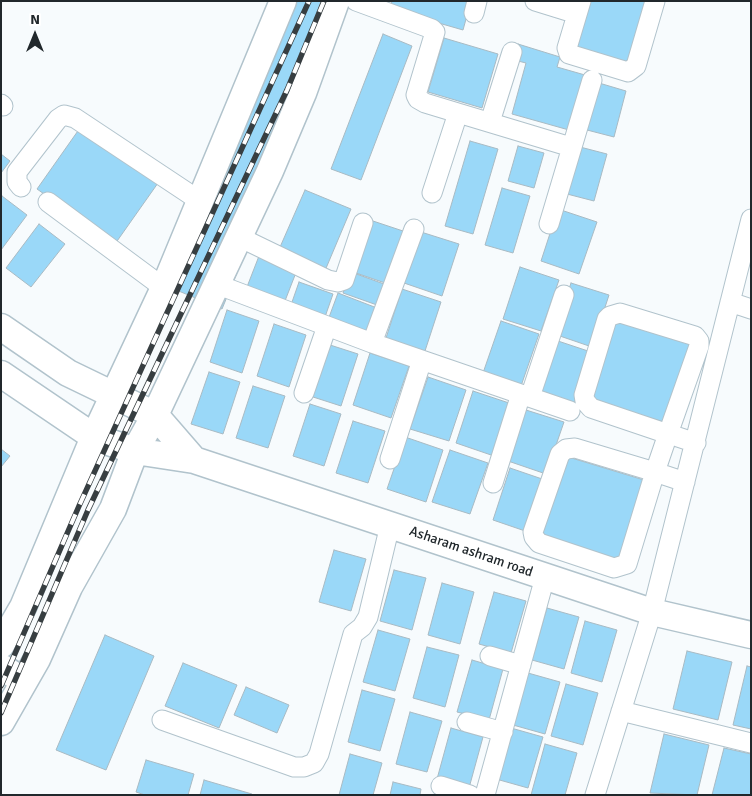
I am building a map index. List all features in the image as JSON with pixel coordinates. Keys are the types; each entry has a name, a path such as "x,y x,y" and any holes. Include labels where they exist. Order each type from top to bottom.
{"street":[{"path":"5,628 23,607 94,437 164,288 283,1"},
{"path":"1,722 37,659 69,586 113,510 134,451 155,415 239,236 303,93 336,1"},
{"path":"356,1 432,29 435,32 416,95 418,100 571,148"},
{"path":"535,1 579,7 567,48 569,54 628,72 636,66 655,1"},
{"path":"490,122 512,52"},
{"path":"548,224 592,80"},
{"path":"432,193 458,113"},
{"path":"21,187 17,182 17,172 58,119 64,115 75,118 200,201"},
{"path":"48,202 164,288"},
{"path":"596,794 652,612 751,219"},
{"path":"239,236 328,280 338,282 344,280 363,223"},
{"path":"372,343 414,229"},
{"path":"216,284 372,343 570,411"},
{"path":"493,483 564,295"},
{"path":"730,302 751,309"},
{"path":"685,482 655,472 575,448 561,451 534,537 539,543 614,568 627,564 655,472 668,434 699,346 698,338 620,313 610,316 607,319 584,395 585,402 591,408 668,434 696,443"},
{"path":"304,393 326,326"},
{"path":"1,327 68,373 115,394 155,415 194,460"},
{"path":"390,459 422,360"},
{"name":"Asharam ashram road","path":"1,374 94,437 134,451 194,460 652,612 751,635"},
{"path":"162,720 294,767 304,767 314,763 319,754 353,634 366,622 370,610 390,525"},
{"path":"485,795 545,577"},
{"path":"490,656 521,665"},
{"path":"1,667 24,681"},
{"path":"621,711 751,743"},
{"path":"466,722 503,732"},
{"path":"441,786 470,795"}],"building":[{"path":"274,1 349,1 222,309 157,282"},
{"path":"392,1 471,1 463,30 390,9"},
{"path":"589,1 649,1 628,66 574,49"},
{"path":"383,34 412,46 361,180 331,169"},
{"path":"444,38 498,54 482,108 428,92"},
{"path":"518,44 560,57 557,67 585,75 569,130 512,114 526,63 514,60"},
{"path":"599,83 626,91 614,137 587,130"},
{"path":"80,128 158,183 115,244 37,189"},
{"path":"470,141 498,149 473,234 445,226"},
{"path":"518,146 544,153 534,188 508,181"},
{"path":"580,147 607,154 594,201 567,194"},
{"path":"1,154 10,161 1,173"},
{"path":"502,188 530,196 513,253 485,245"},
{"path":"305,190 351,209 324,273 277,254"},
{"path":"1,197 27,215 1,250"},
{"path":"558,209 597,222 579,274 541,261"},
{"path":"370,220 409,233 391,285 353,272"},
{"path":"39,224 65,244 31,287 6,268"},
{"path":"421,232 459,244 442,296 404,283"},
{"path":"259,256 297,270 283,306 245,292"},
{"path":"520,267 559,280 541,331 503,319"},
{"path":"351,272 384,284 377,305 343,293"},
{"path":"299,282 333,294 325,317 291,305"},
{"path":"571,283 609,295 592,347 554,334"},
{"path":"402,289 441,302 424,354 385,341"},
{"path":"338,293 377,308 366,334 328,320"},
{"path":"227,310 259,321 242,373 210,362"},
{"path":"614,317 693,341 667,423 589,399"},
{"path":"501,321 539,334 521,386 483,373"},
{"path":"274,324 306,335 289,387 257,376"},
{"path":"552,339 591,352 574,404 535,391"},
{"path":"327,344 358,354 341,406 310,396"},
{"path":"370,353 409,366 391,418 353,405"},
{"path":"209,372 240,382 223,434 191,424"},
{"path":"428,377 466,390 449,441 410,429"},
{"path":"253,386 285,396 268,448 236,438"},
{"path":"473,391 512,404 494,456 456,443"},
{"path":"310,404 341,414 324,466 293,456"},
{"path":"526,410 564,422 546,474 508,461"},
{"path":"353,421 385,431 368,483 336,473"},
{"path":"405,437 443,450 426,502 387,489"},
{"path":"1,449 10,456 1,467"},
{"path":"450,450 488,463 470,514 432,502"},
{"path":"565,456 644,480 618,562 540,537"},
{"path":"510,468 548,481 531,533 493,520"},
{"path":"334,550 366,559 351,611 319,602"},
{"path":"394,570 426,578 412,630 380,621"},
{"path":"442,583 474,592 460,644 428,635"},
{"path":"494,592 526,601 511,653 479,644"},
{"path":"547,608 579,617 564,669 532,660"},
{"path":"585,621 617,630 602,682 571,673"},
{"path":"378,630 410,639 395,691 363,682"},
{"path":"105,635 154,656 106,770 56,750"},
{"path":"427,647 459,655 445,707 413,698"},
{"path":"687,651 732,662 718,720 673,709"},
{"path":"472,660 503,669 489,720 457,712"},
{"path":"183,663 237,685 219,728 165,706"},
{"path":"747,666 751,667 751,729 733,725"},
{"path":"528,673 560,682 545,734 513,725"},
{"path":"566,684 598,693 583,745 551,736"},
{"path":"246,687 289,705 277,733 234,715"},
{"path":"362,690 395,699 380,751 348,742"},
{"path":"410,712 442,721 427,772 396,764"},
{"path":"451,728 483,737 469,788 437,779"},
{"path":"511,728 543,737 528,788 496,779"},
{"path":"664,734 709,745 697,795 650,793"},
{"path":"545,744 577,753 565,795 531,795"},
{"path":"724,748 751,754 751,795 712,795"},
{"path":"350,754 382,763 373,795 339,795"},
{"path":"146,760 194,774 188,795 145,795 136,792"},
{"path":"204,780 252,794 252,795 200,795"},
{"path":"393,782 421,789 420,795 390,795"}],"railway":[{"path":"1,686 79,506 309,1"},
{"path":"1,713 88,510 287,90 324,1"}]}
